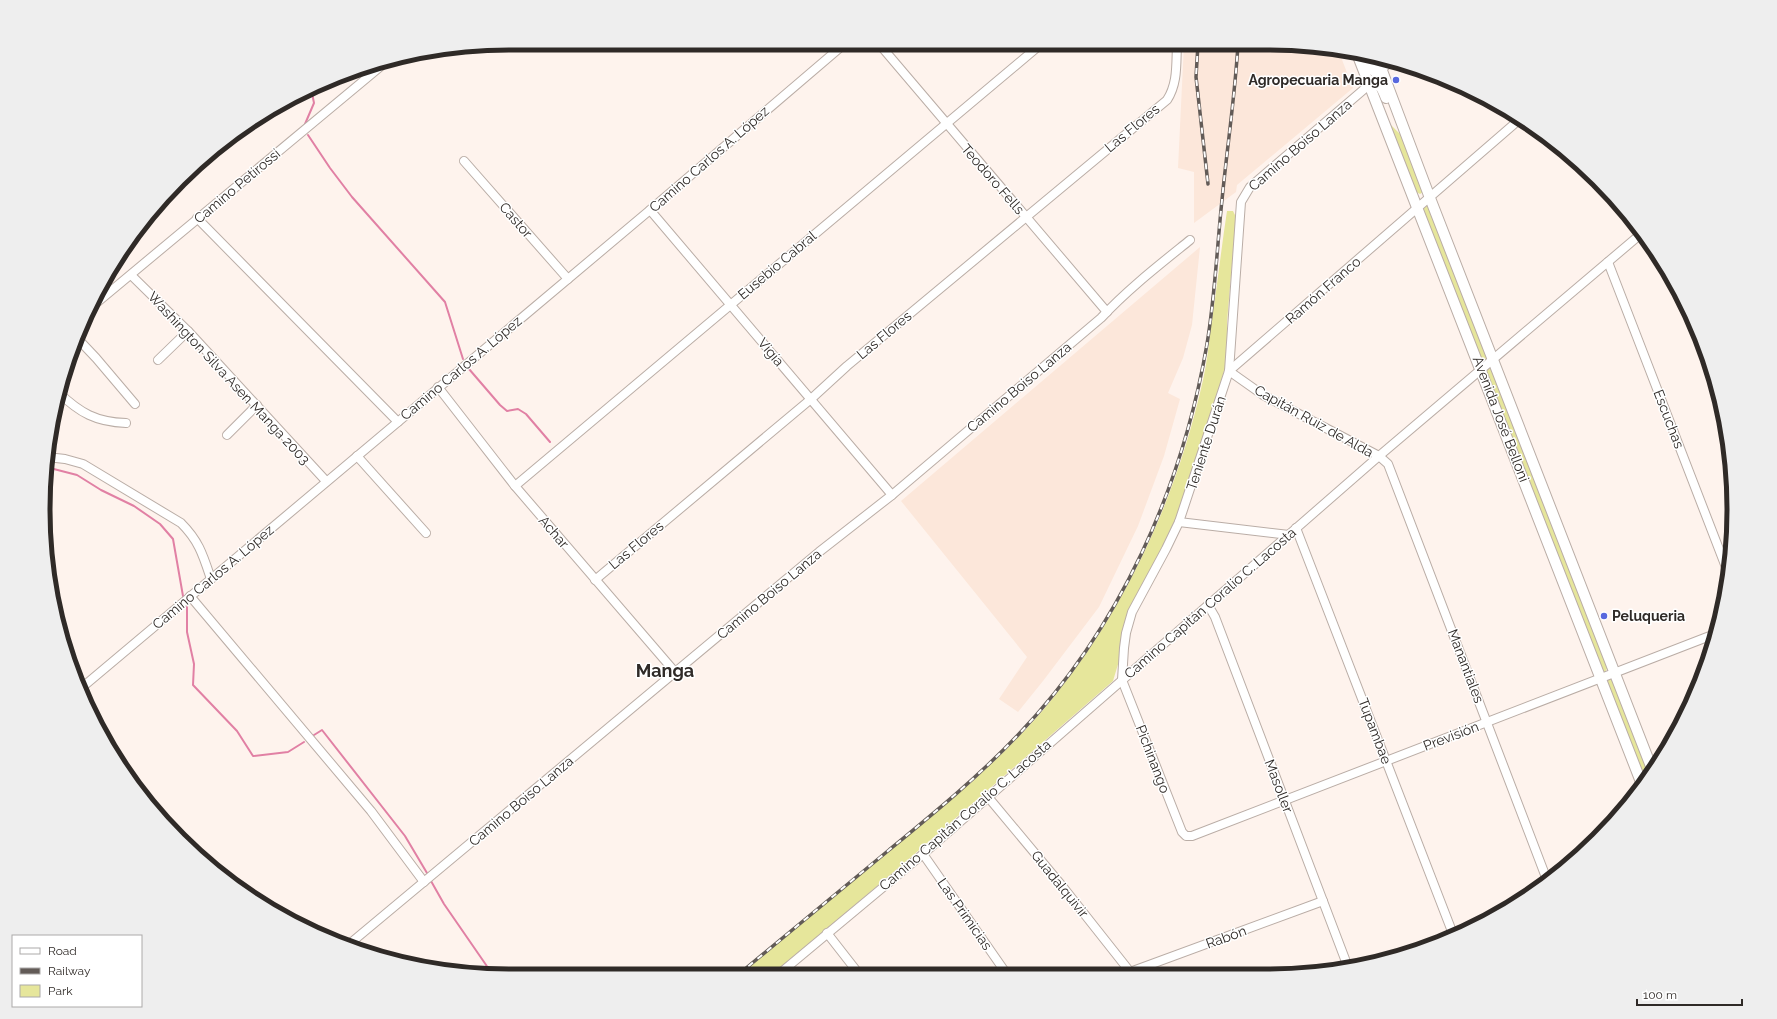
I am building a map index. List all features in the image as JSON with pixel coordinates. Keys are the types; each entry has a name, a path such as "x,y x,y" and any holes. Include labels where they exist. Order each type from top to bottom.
{"main road":[{"name":"Avenida José Belloni","path":"1359,60 1417,209 1482,369 1640,779"},
{"path":"1368,62 1371,69 1374,70 1382,65"},
{"name":"Avenida José Belloni","path":"1383,65 1402,125 1650,765"},
{"path":"1369,85 1375,83 1382,87 1391,112 1402,125"}],"street":[{"name":"Camino Carlos A. López","path":"85,685 650,210 837,50"},
{"name":"Teodoro Fells","path":"883,50 1026,216 1064,264 1107,312"},
{"name":"Eusebio Cabral","path":"515,486 1034,50"},
{"name":"Las Flores","path":"595,580 811,399 847,366 1166,100 1172,92 1175,83 1177,50"},
{"name":"Camino Boiso Lanza","path":"1244,195 1250,187 1369,85 1382,65"},
{"name":"Camino Petirossi","path":"101,300 376,70"},
{"name":"Ramón Franco","path":"1229,371 1516,123"},
{"name":"Castor","path":"464,161 568,279"},
{"name":"Teniente Durán","path":"1122,680 1126,633 1132,612 1179,522 1229,371 1239,211 1244,195"},
{"name":"Vigía","path":"650,210 892,495"},
{"path":"197,218 398,422"},
{"name":"Camino Capitán Coralio C. Lacosta","path":"785,969 923,854 1379,456 1637,237"},
{"name":"Camino Boiso Lanza","path":"353,941 819,552 892,495 1107,312 1153,269 1190,240"},
{"name":"Escuchas","path":"1608,262 1724,561"},
{"name":"Washington Silva Asen Manga 2003","path":"131,275 188,331 326,481"},
{"path":"158,360 188,331"},
{"path":"82,343 134,404"},
{"name":"Capitán Ruiz de Alda","path":"1229,371 1263,395 1379,456"},
{"name":"Achar","path":"438,387 515,486 675,672"},
{"path":"65,397 92,418 108,423 126,424"},
{"path":"227,436 257,405"},
{"path":"357,456 426,534"},
{"name":"Manantiales","path":"1379,456 1388,464 1545,875"},
{"path":"53,458 83,464 181,522 193,535 201,550 210,579"},
{"path":"1179,522 1289,535"},
{"name":"Tupambae","path":"1296,528 1452,930"},
{"path":"190,596 371,812 424,882"},
{"name":"Masoller","path":"1208,605 1215,617 1346,962"},
{"name":"Previsión","path":"1186,836 1192,836 1709,636"},
{"name":"Pichinango","path":"1122,680 1182,832 1186,836"},
{"name":"Guadalquivir","path":"988,796 1063,887 1127,969"},
{"name":"Las Primicias","path":"923,854 1003,969"},
{"name":"Rabón","path":"1141,969 1323,901"},
{"path":"827,933 855,969"}],"shaded area":[{"path":"1184,50 1298,51 1341,56 1353,88 1237,185 1236,192 1194,223 1194,172 1178,168"},
{"path":"1200,247 1192,325 1183,358 1168,393 1180,399 1164,456 1138,526 1099,607 1018,712 999,699 1027,657 901,501"}],"green space":[{"path":"1381,101 1390,124 1404,138 1423,192 1420,194 1416,192"},
{"path":"1427,203 1487,357 1484,361 1481,360 1422,210 1424,205"},
{"path":"1227,211 1233,211 1236,217 1227,322 1227,351 1225,368 1206,434 1179,515 1122,638 1119,661 1113,681 780,969 746,969 973,781 1025,731 1053,698 1080,662 1104,625 1127,587 1146,548 1164,507 1179,466 1192,423 1206,366"},
{"path":"1491,367 1608,667 1605,672 1602,672 1485,370"},
{"path":"1612,677 1648,768 1642,776 1605,679"}],"waterway":[{"path":"305,124 314,103 312,94"},
{"path":"308,135 352,197 445,302 463,359"},
{"path":"469,369 500,405 507,411 518,409 526,414 550,442"},
{"path":"52,469 77,475 101,490 134,506 160,524 173,539 183,596"},
{"path":"187,607 187,632 194,664 193,685 237,731 253,756 288,752 304,742"},
{"path":"314,735 322,730 405,836 427,873"},
{"path":"431,881 444,904 488,968"}],"railway":[{"path":"1198,50 1196,77 1208,184"},
{"path":"745,969 939,808 1003,750 1054,693 1087,649 1116,602 1141,554 1163,503 1181,451 1196,398 1207,344 1212,308 1238,50"}],"place":[{"name":"Agropecuaria Manga","path":"1396,80"},
{"name":"Peluqueria","path":"1604,616"}],"district":[{"name":"Manga","path":"665,670"}]}
